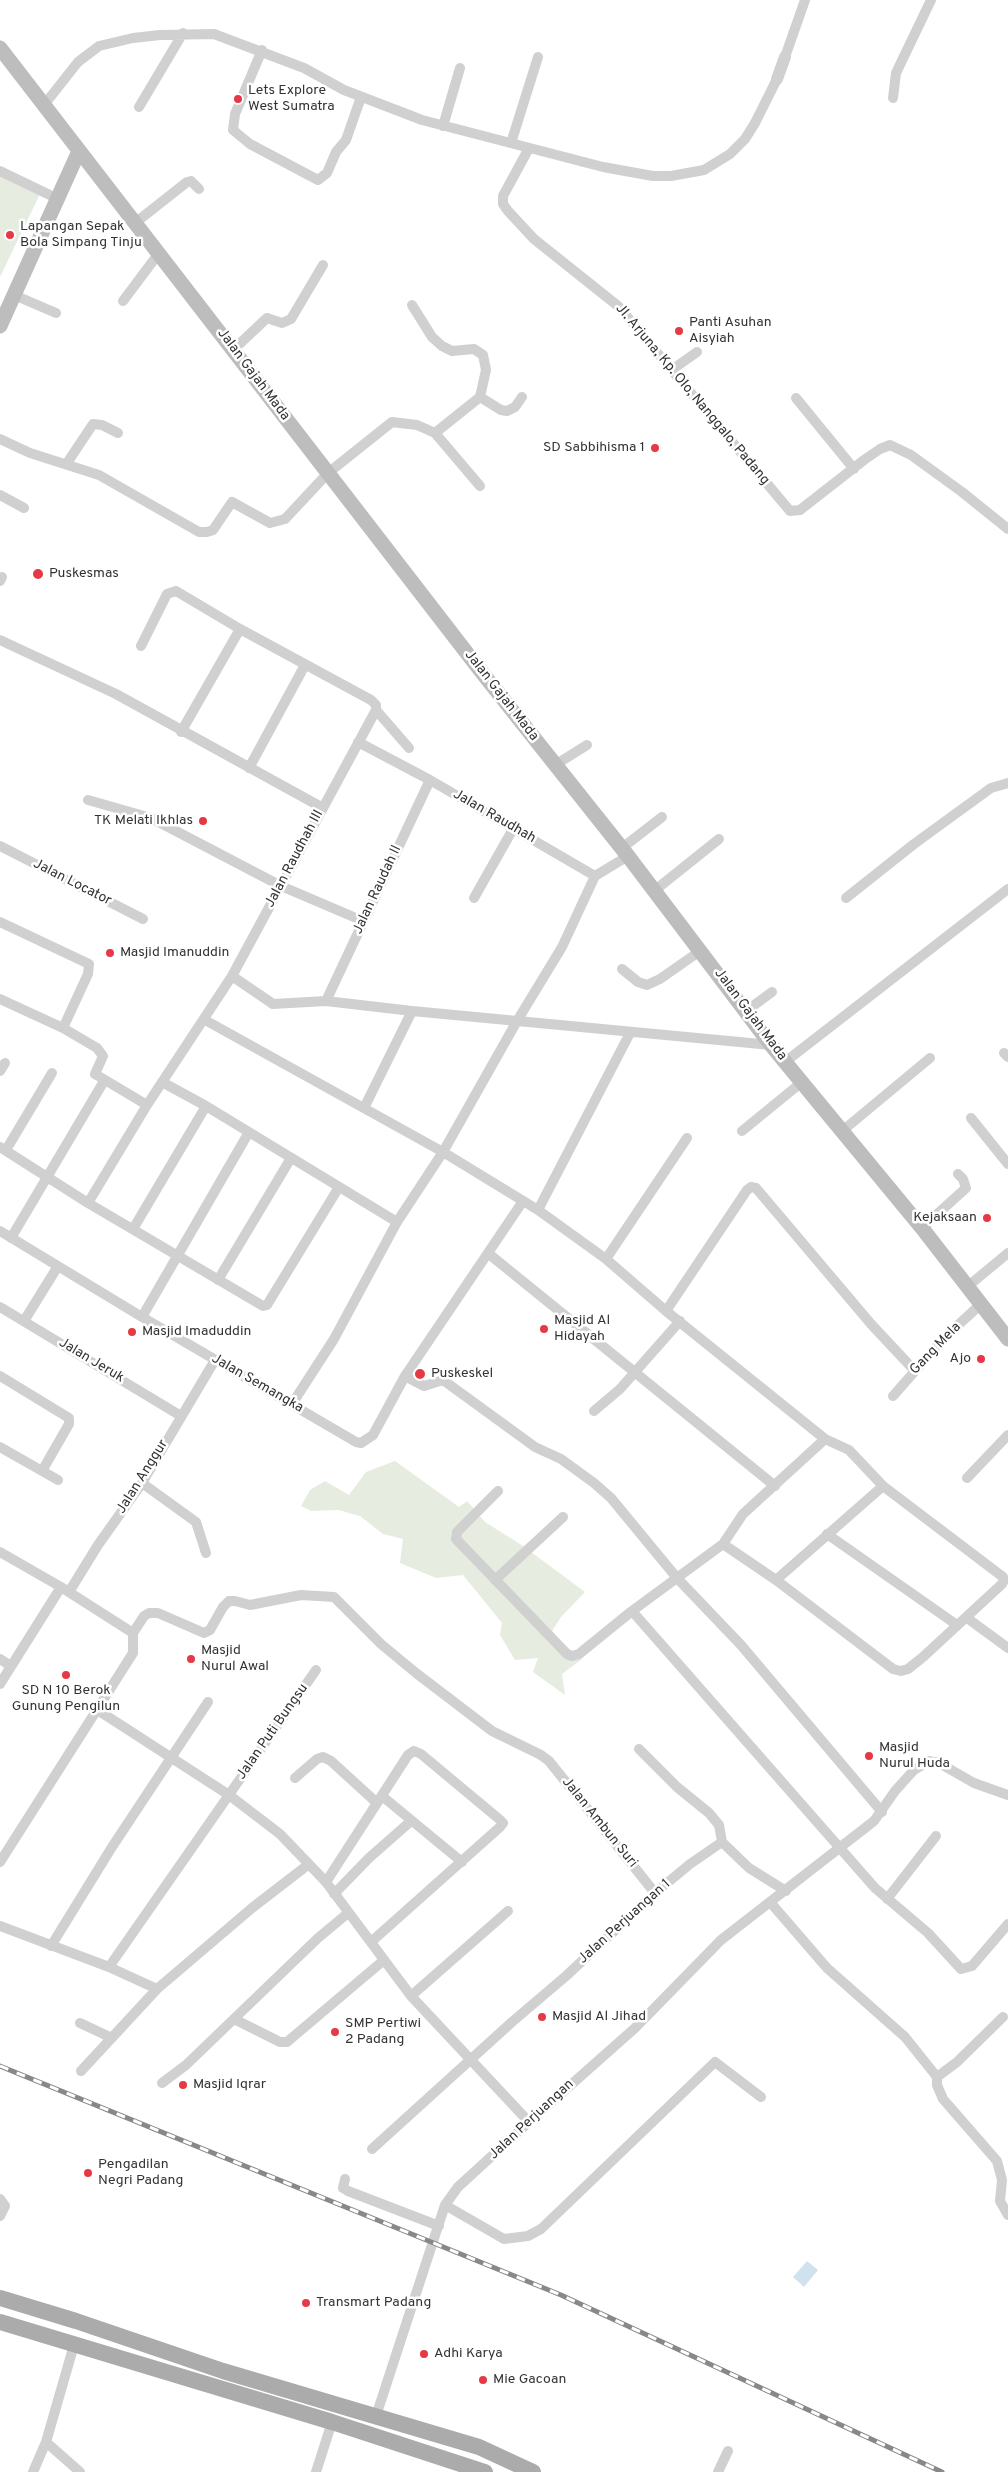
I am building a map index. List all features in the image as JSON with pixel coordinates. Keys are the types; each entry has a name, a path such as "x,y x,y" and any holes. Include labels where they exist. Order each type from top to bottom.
{"main road":[{"name":"Jalan Gajah Mada","path":"0,48 328,473 625,852 785,1062 922,1228 1008,1339"},
{"path":"0,325 79,150"},
{"path":"0,2298 223,2371 479,2447 533,2472"},
{"path":"25,2330 32,2308"},
{"path":"0,2322 332,2422 485,2472"}],"street":[{"path":"44,105 78,62 99,46 133,38 183,33 214,34 262,50 304,68 361,97 406,115 443,126 603,167 645,175 672,176 695,173 722,160 745,139 776,78 805,0"},
{"path":"893,98 896,73 931,0"},
{"path":"139,107 183,33"},
{"path":"262,50 235,114 233,130 250,144 318,180 327,173 336,152 346,140 361,97"},
{"path":"511,142 538,57"},
{"path":"443,126 460,68"},
{"name":"Jl. Arjuna, Kp. Olo, Nanggalo, Padang","path":"529,148 503,196 503,204 508,211 534,239 618,306 673,369 790,511 800,510 854,469"},
{"path":"0,171 56,198"},
{"path":"135,223 187,182 192,182 199,188"},
{"path":"122,301 159,253"},
{"path":"234,349 266,319 270,318 282,323 291,320 323,265"},
{"path":"14,295 56,313"},
{"path":"412,305 432,337 442,346 452,351 474,349 483,355 486,361 480,397 435,433"},
{"path":"673,369 697,352"},
{"path":"480,397 501,410 507,411 515,406 522,397"},
{"path":"796,398 854,469 880,449 890,445 898,448 981,506 1008,529"},
{"path":"0,439 30,453 67,463 99,475 199,532 213,530 232,502 270,523 280,522 328,473 392,422 417,425 435,433 480,486"},
{"path":"67,463 94,424 102,425 118,433"},
{"path":"0,494 24,508"},
{"path":"141,646 167,594 176,590 240,629 371,700 376,704 376,710 409,748"},
{"path":"181,732 240,629"},
{"path":"0,640 116,694 181,732 323,808"},
{"path":"249,768 305,665"},
{"name":"Jalan Raudhah III","path":"88,1203 162,1082 205,1020 232,976 376,710"},
{"name":"Jalan Raudhah","path":"358,742 430,780 595,876"},
{"path":"555,765 587,744"},
{"name":"Jalan Raudah II","path":"326,1001 430,780"},
{"path":"846,898 914,844 991,788 1008,783"},
{"path":"88,800 151,818 281,886 363,921"},
{"path":"292,1404 334,1339 397,1222 443,1152 562,947 595,876 625,852 662,817"},
{"path":"474,898 513,829"},
{"path":"654,891 719,839"},
{"name":"Jalan Locator","path":"0,846 143,919"},
{"path":"785,1062 1008,889"},
{"path":"0,922 85,960 90,967 63,1028"},
{"path":"622,968 638,982 647,985 660,979 700,951"},
{"path":"232,976 273,1004 326,1001 517,1022 772,1045"},
{"path":"746,1011 772,992"},
{"path":"0,999 63,1028 101,1051 103,1056 94,1072 104,1081 147,1106"},
{"path":"364,1108 412,1011"},
{"path":"205,1020 443,1152 538,1210 606,1259 666,1311 825,1439 849,1450 883,1486 1003,1576 1002,1584 923,1657 908,1669 900,1671 894,1669 776,1580 723,1544"},
{"path":"538,1210 630,1033"},
{"path":"841,1132 930,1058"},
{"path":"52,1073 3,1148 132,1230 263,1306 267,1305 339,1187"},
{"path":"11,1238 104,1081"},
{"path":"162,1082 206,1106 397,1222"},
{"path":"742,1131 802,1082"},
{"path":"132,1230 206,1106"},
{"path":"971,1118 1008,1164"},
{"path":"142,1317 248,1132"},
{"path":"606,1259 687,1138"},
{"path":"218,1280 291,1158"},
{"path":"922,1228 966,1188 963,1179 958,1174"},
{"path":"666,1311 747,1190 751,1187 756,1188 871,1324 914,1370"},
{"path":"523,1201 405,1376 424,1386 443,1380 535,1447 561,1459 611,1498 677,1578 741,1644 882,1812"},
{"name":"Jalan Semangka","path":"0,1231 142,1317 356,1442 361,1442 372,1435 405,1376"},
{"path":"967,1287 1008,1252"},
{"path":"489,1254 775,1486"},
{"path":"24,1321 58,1266"},
{"name":"Gang Mela","path":"893,1396 914,1370 981,1304"},
{"name":"Jalan Jeruk","path":"0,1307 181,1416"},
{"path":"594,1411 620,1389 680,1321"},
{"name":"Jalan Anggur","path":"0,1684 142,1483 215,1360"},
{"path":"0,1376 70,1418 69,1424 42,1471"},
{"path":"966,1478 1008,1435"},
{"path":"498,1491 456,1536 457,1542 567,1654 572,1656 579,1654 632,1611 723,1544 743,1514 825,1439"},
{"path":"0,1447 58,1480"},
{"path":"142,1483 196,1522 206,1553"},
{"path":"776,1580 883,1486"},
{"path":"495,1580 563,1517"},
{"path":"827,1534 957,1625"},
{"path":"0,1552 133,1633 133,1653 0,1862"},
{"name":"Jalan Ambun Suri","path":"133,1633 144,1616 149,1613 158,1613 172,1618 204,1633 210,1630 223,1607 229,1602 235,1601 250,1605 301,1595 334,1597 402,1661 492,1731 541,1755 611,1837 655,1893"},
{"path":"632,1611 887,1899 928,1933 964,1970 972,1966 1008,1924"},
{"path":"967,1618 1008,1648"},
{"path":"0,1660 11,1666"},
{"name":"Jalan Puti Bungsu","path":"108,1967 316,1670"},
{"path":"51,1946 171,1756 208,1702"},
{"path":"96,1709 229,1795 280,1834 326,1882 411,1996 529,2122"},
{"path":"639,1749 677,1787 709,1813 719,1825 722,1842 749,1868 786,1891"},
{"path":"326,1882 408,1755 414,1751 428,1760 503,1823 462,1862 371,1942"},
{"path":"295,1778 317,1759 323,1757 331,1761 462,1862"},
{"name":"Jalan Perjuangan","path":"376,2416 446,2205 458,2187 635,2028 721,1940 786,1891 882,1812 895,1791 914,1770 929,1761 939,1763 974,1783 1008,1795"},
{"path":"334,1894 369,1858 411,1821"},
{"path":"887,1899 936,1836"},
{"name":"Jalan Perjuangan 1","path":"372,2149 655,1893 690,1864 722,1842"},
{"path":"81,2071 157,1989 252,1908 309,1864"},
{"path":"770,1902 827,1968 905,2037 937,2077 937,2085 943,2099 997,2161 1002,2180 1000,2201 1008,2215"},
{"path":"411,1996 508,1910"},
{"path":"162,2083 186,2065 318,1938 348,1913"},
{"path":"0,1926 108,1967 157,1989"},
{"path":"234,2019 280,2042 287,2042 384,1960"},
{"path":"937,2077 957,2062 1003,2018"},
{"path":"80,2022 112,2038"},
{"path":"446,2205 504,2239 528,2236 541,2229 715,2062 761,2097"},
{"path":"345,2179 343,2188 348,2191 439,2226"},
{"path":"0,2199 5,2206 0,2216"},
{"path":"33,2472 46,2442 74,2345"},
{"path":"316,2472 332,2422"},
{"path":"46,2442 80,2472"},
{"path":"718,2472 728,2451"}],"shaded area":[{"name":"Lapangan Sepak Bola Simpang Tinju","path":"0,174 40,194 0,277"},
{"path":"395,1461 459,1507 467,1501 485,1522 523,1546 585,1592 561,1617 552,1631 566,1648 582,1659 562,1674 565,1695 533,1672 538,1658 515,1660 500,1635 502,1623 463,1575 436,1578 400,1563 403,1539 383,1534 360,1516 338,1510 311,1511 301,1506 310,1490 325,1481 349,1495 366,1472"}],"water":[{"path":"807,2261 818,2270 804,2287 793,2277"}],"railway":[{"path":"0,2066 561,2295 942,2472"}],"place":[{"name":"Lets Explore West Sumatra","path":"238,99"},
{"name":"Lapangan Sepak Bola Simpang Tinju","path":"10,235"},
{"name":"Panti Asuhan Aisyiah","path":"679,331"},
{"name":"SD Sabbihisma 1","path":"655,448"},
{"name":"Puskesmas","path":"38,574"},
{"name":"TK Melati Ikhlas","path":"203,821"},
{"name":"Masjid Imanuddin","path":"110,953"},
{"name":"Kejaksaan","path":"987,1218"},
{"name":"Masjid Al Hidayah","path":"544,1329"},
{"name":"Masjid Imaduddin","path":"132,1332"},
{"name":"Ajo","path":"981,1359"},
{"name":"Puskeskel","path":"420,1374"},
{"name":"Masjid Nurul Awal","path":"191,1659"},
{"name":"SD N 10 Berok Gunung Pengilun","path":"66,1675"},
{"name":"Masjid Nurul Huda","path":"869,1756"},
{"name":"Masjid Al Jihad","path":"542,2017"},
{"name":"SMP Pertiwi 2 Padang","path":"335,2032"},
{"name":"Masjid Iqrar","path":"183,2085"},
{"name":"Pengadilan Negri Padang","path":"88,2173"},
{"name":"Transmart Padang","path":"306,2303"},
{"name":"Adhi Karya","path":"424,2354"},
{"name":"Mie Gacoan","path":"483,2380"}]}
